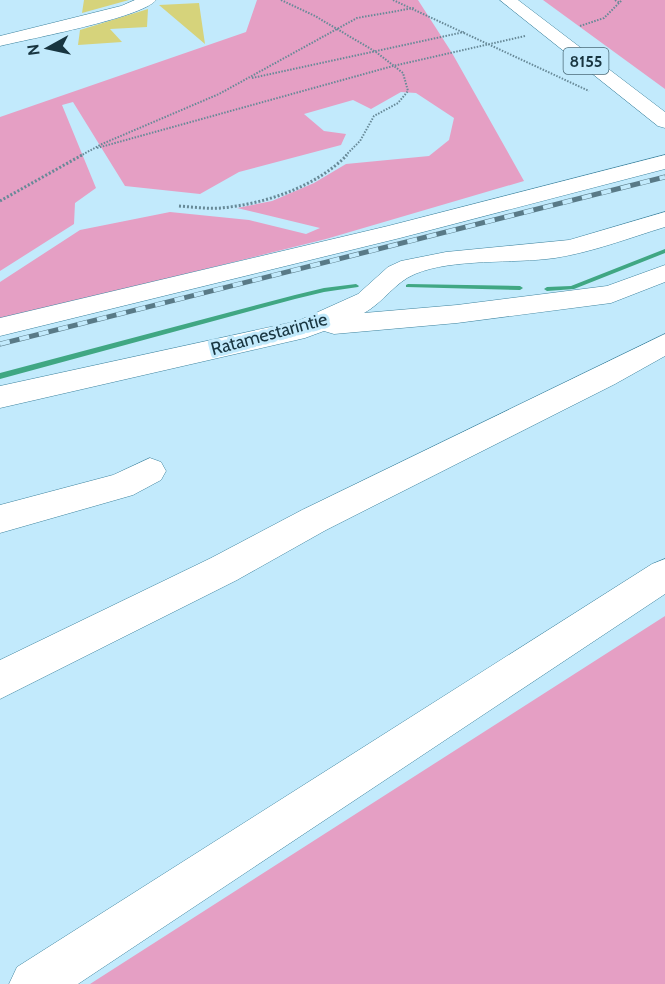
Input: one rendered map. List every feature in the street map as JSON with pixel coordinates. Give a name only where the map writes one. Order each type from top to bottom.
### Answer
[{"type":"main road","points":[[0,41],[127,10],[148,0]]},
{"type":"main road","name":"8155","points":[[508,0],[665,122]]},
{"type":"main road","name":"8155","points":[[530,0],[665,102]]},
{"type":"main road","points":[[0,327],[391,233],[665,162]]},
{"type":"main road","name":"Ratamestarintie","points":[[0,397],[305,328],[341,315],[370,298],[384,282],[406,268],[450,259],[554,250],[588,244],[665,219]]},
{"type":"main road","points":[[305,328],[480,311],[611,294],[665,273]]},
{"type":"main road","points":[[0,680],[224,568],[314,520],[605,377],[665,344]]},
{"type":"main road","points":[[0,519],[121,486],[150,471]]},
{"type":"main road","points":[[34,984],[665,575]]},
{"type":"path","points":[[179,206],[220,208],[267,199],[310,182],[339,163],[360,141],[374,116],[398,103],[408,91],[403,73],[373,51],[337,28],[281,0]]},
{"type":"path","points":[[393,0],[593,93]]},
{"type":"path","points":[[580,26],[596,23],[611,15],[621,1],[615,0]]},
{"type":"path","points":[[0,201],[91,150],[219,94],[357,18],[414,8]]},
{"type":"path","points":[[245,79],[464,32]]},
{"type":"path","points":[[91,150],[393,66],[534,34]]},
{"type":"shaded area","points":[[257,0],[418,0],[452,53],[524,181],[326,239],[0,320],[0,282],[80,230],[170,212],[249,220],[306,234],[320,228],[237,208],[272,201],[314,183],[346,164],[429,156],[449,140],[454,118],[416,93],[401,92],[371,109],[353,100],[304,114],[324,131],[346,134],[341,145],[239,172],[200,194],[125,186],[73,102],[62,105],[96,188],[75,203],[74,224],[0,271],[0,117],[246,32]]},
{"type":"shaded area","points":[[543,0],[665,0],[665,89]]},
{"type":"shaded area","points":[[665,616],[665,984],[90,984]]},
{"type":"building","points":[[84,0],[129,0],[82,13]]},
{"type":"building","points":[[199,3],[205,44],[159,5]]},
{"type":"building","points":[[148,9],[147,27],[110,29],[122,42],[78,45],[80,30]]},
{"type":"waterway","points":[[547,289],[572,288],[665,251]]},
{"type":"waterway","points":[[0,376],[295,297],[356,286]]},
{"type":"waterway","points":[[408,286],[520,288]]},
{"type":"railway","points":[[0,344],[665,177]]}]
